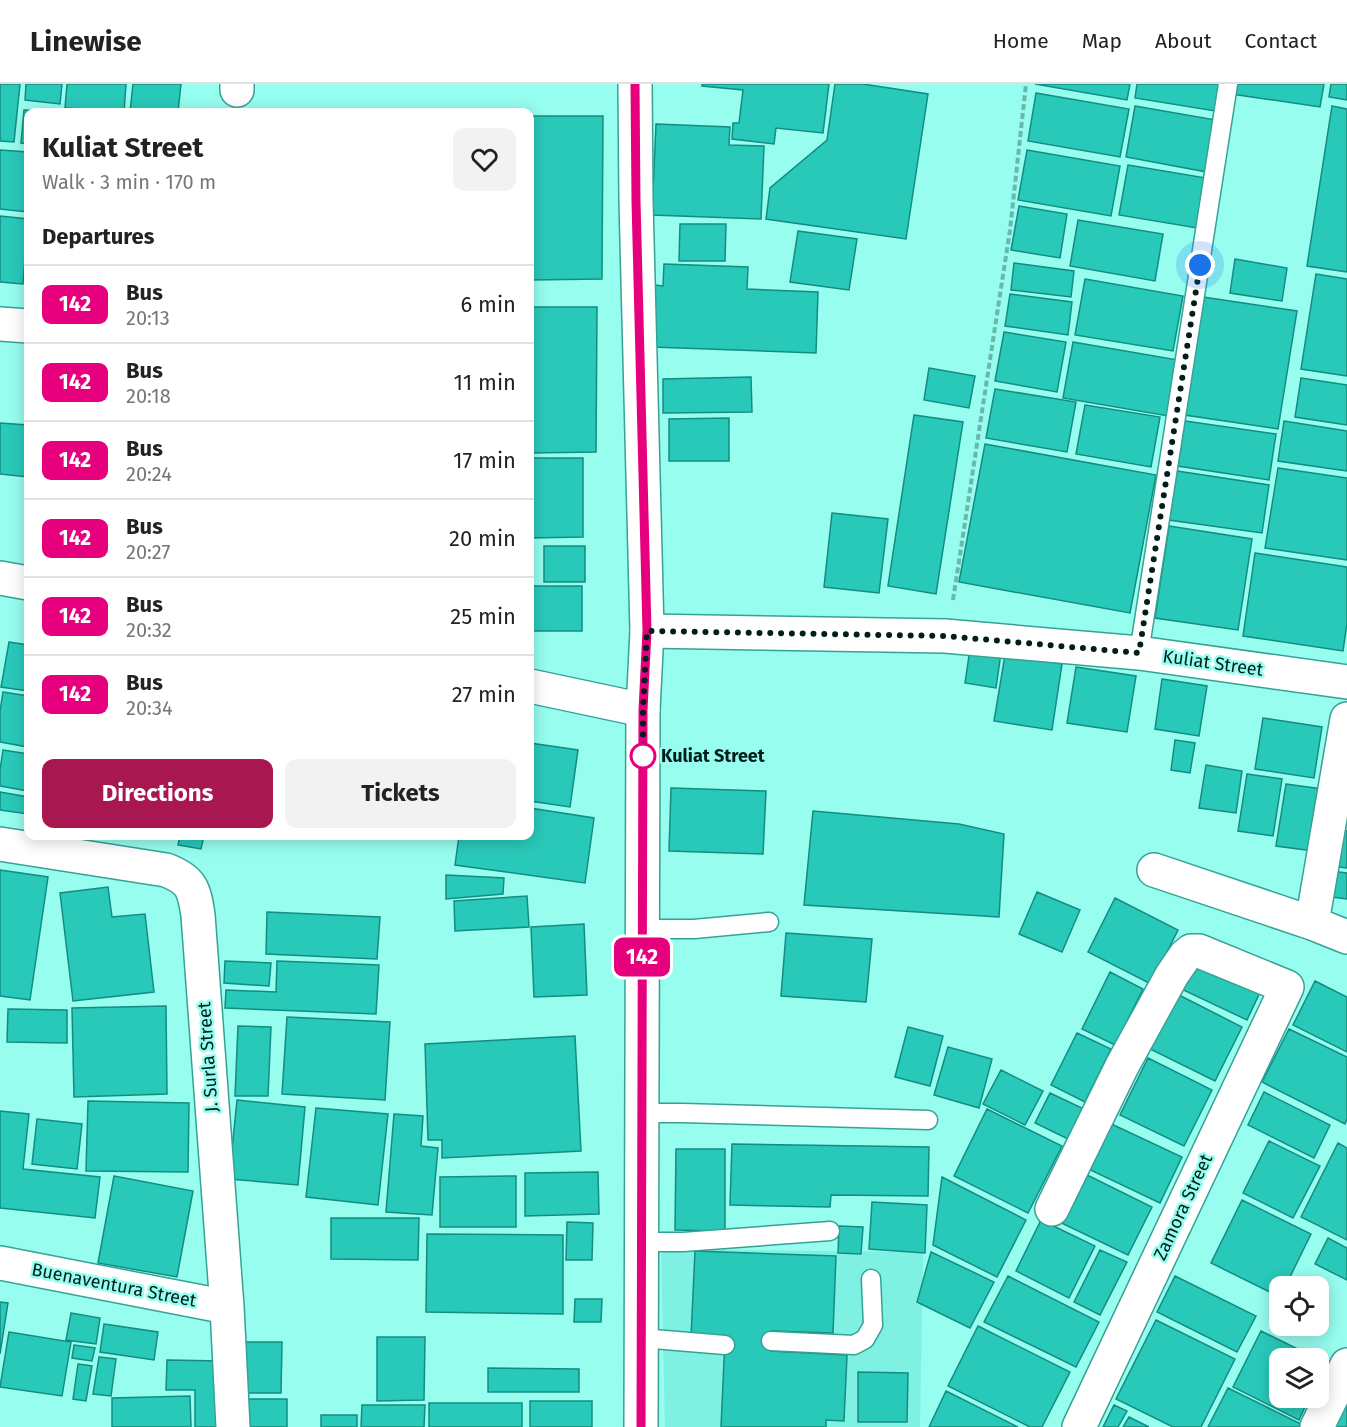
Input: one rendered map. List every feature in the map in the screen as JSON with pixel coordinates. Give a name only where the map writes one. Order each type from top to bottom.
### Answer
[{"type":"street","points":[[635,84],[647,631],[643,710],[641,1427]]},
{"type":"street","points":[[0,324],[24,326]]},
{"type":"street","points":[[0,578],[24,582]]},
{"type":"street","name":"Kuliat Street","points":[[647,631],[945,636],[1139,653],[1347,682]]},
{"type":"street","points":[[534,687],[643,710]]},
{"type":"street","points":[[1312,923],[1347,718]]},
{"type":"street","name":"J. Surla Street","points":[[0,844],[166,870],[180,875],[191,886],[198,915],[227,1307],[233,1427]]},
{"type":"street","points":[[1154,870],[1347,937]]},
{"type":"street","name":"Zamora Street","points":[[1052,1209],[1122,1066],[1172,975],[1185,956],[1191,951],[1199,951],[1287,987],[1079,1427]]},
{"type":"street","name":"Buenaventura Street","points":[[0,1263],[227,1307]]},
{"type":"street","points":[[1317,1427],[1347,1365]]},
{"type":"lane","points":[[1139,653],[1228,84]]},
{"type":"lane","points":[[642,929],[694,929],[769,922]]},
{"type":"lane","points":[[642,1113],[928,1120]]},
{"type":"lane","points":[[641,1242],[683,1242],[830,1231]]},
{"type":"lane","points":[[771,1341],[854,1346],[865,1339],[873,1325],[872,1279]]},
{"type":"lane","points":[[641,1338],[725,1345]]},
{"type":"path","points":[[945,636],[953,601],[1010,230],[1026,84]]},
{"type":"shaded area","points":[[661,1249],[923,1252],[920,1427],[665,1427]]},
{"type":"building","points":[[0,84],[20,84],[14,142],[0,141]]},
{"type":"building","points":[[26,84],[62,84],[60,104],[25,100]]},
{"type":"building","points":[[67,84],[126,84],[124,108],[65,108]]},
{"type":"building","points":[[133,84],[181,84],[178,108],[130,108]]},
{"type":"building","points":[[702,84],[829,84],[823,133],[776,128],[774,144],[732,139],[733,123],[739,123],[743,90],[702,86]]},
{"type":"building","points":[[835,84],[863,84],[928,94],[906,239],[766,219],[770,188],[827,140]]},
{"type":"building","points":[[1035,84],[1130,84],[1127,100]]},
{"type":"building","points":[[1137,84],[1220,84],[1215,111],[1135,98]]},
{"type":"building","points":[[1234,84],[1324,84],[1320,107],[1232,94]]},
{"type":"building","points":[[1331,84],[1347,84],[1347,100],[1329,97]]},
{"type":"building","points":[[1036,93],[1129,109],[1120,157],[1028,141]]},
{"type":"building","points":[[1135,106],[1216,120],[1207,172],[1126,157]]},
{"type":"building","points":[[1332,106],[1347,109],[1347,272],[1307,266]]},
{"type":"building","points":[[24,110],[24,143],[21,143]]},
{"type":"building","points":[[534,116],[603,116],[602,279],[534,280]]},
{"type":"building","points":[[656,124],[730,127],[729,145],[764,146],[761,219],[652,215]]},
{"type":"building","points":[[0,150],[24,152],[24,212],[0,209]]},
{"type":"building","points":[[1027,150],[1120,166],[1111,216],[1018,200]]},
{"type":"building","points":[[1128,165],[1206,178],[1197,228],[1119,215]]},
{"type":"building","points":[[1019,206],[1067,214],[1060,258],[1011,250]]},
{"type":"building","points":[[0,216],[24,219],[23,284],[0,282]]},
{"type":"building","points":[[1078,220],[1163,234],[1155,281],[1070,266]]},
{"type":"building","points":[[680,224],[726,224],[725,261],[679,261]]},
{"type":"building","points":[[798,231],[857,239],[849,290],[790,282]]},
{"type":"building","points":[[1235,259],[1287,268],[1282,301],[1230,293]]},
{"type":"building","points":[[1014,263],[1074,271],[1071,297],[1011,290]]},
{"type":"building","points":[[664,264],[748,267],[747,289],[818,292],[816,353],[652,347],[655,285],[663,286]]},
{"type":"building","points":[[1316,274],[1347,279],[1347,376],[1301,369]]},
{"type":"building","points":[[1085,279],[1183,296],[1173,351],[1075,335]]},
{"type":"building","points":[[1010,294],[1072,302],[1068,335],[1005,326]]},
{"type":"building","points":[[1203,297],[1297,311],[1278,429],[1185,415]]},
{"type":"building","points":[[534,307],[597,307],[596,452],[534,453]]},
{"type":"building","points":[[1004,332],[1066,342],[1057,392],[995,381]]},
{"type":"building","points":[[1073,342],[1178,360],[1168,416],[1063,398]]},
{"type":"building","points":[[929,368],[975,376],[969,408],[924,400]]},
{"type":"building","points":[[751,377],[752,412],[663,413],[663,379]]},
{"type":"building","points":[[1301,378],[1347,385],[1347,425],[1295,417]]},
{"type":"building","points":[[995,389],[1076,402],[1067,452],[986,438]]},
{"type":"building","points":[[1085,405],[1160,417],[1151,467],[1076,454]]},
{"type":"building","points":[[914,415],[963,422],[936,594],[888,586]]},
{"type":"building","points":[[729,418],[729,461],[669,461],[669,419]]},
{"type":"building","points":[[1185,421],[1276,434],[1269,480],[1178,466]]},
{"type":"building","points":[[1284,421],[1347,431],[1347,471],[1278,461]]},
{"type":"building","points":[[0,423],[24,425],[24,477],[0,474]]},
{"type":"building","points":[[985,444],[1156,475],[1130,613],[959,582]]},
{"type":"building","points":[[534,458],[583,458],[583,537],[534,538]]},
{"type":"building","points":[[1278,468],[1347,478],[1347,560],[1265,548]]},
{"type":"building","points":[[1177,471],[1269,485],[1262,533],[1169,520]]},
{"type":"building","points":[[832,513],[888,519],[879,593],[824,587]]},
{"type":"building","points":[[1169,526],[1252,539],[1238,630],[1155,618]]},
{"type":"building","points":[[544,546],[585,546],[585,582],[544,582]]},
{"type":"building","points":[[1255,553],[1347,567],[1347,623],[1343,651],[1243,636]]},
{"type":"building","points":[[534,586],[582,586],[582,631],[534,631]]},
{"type":"building","points":[[9,642],[24,644],[24,690],[1,687]]},
{"type":"building","points":[[970,649],[1001,653],[996,688],[965,683]]},
{"type":"building","points":[[1005,655],[1062,664],[1052,730],[994,721]]},
{"type":"building","points":[[1076,667],[1136,676],[1127,732],[1067,723]]},
{"type":"building","points":[[1162,679],[1207,686],[1199,736],[1155,729]]},
{"type":"building","points":[[3,692],[24,695],[24,746],[0,742],[0,711]]},
{"type":"building","points":[[1263,718],[1322,727],[1314,778],[1255,769]]},
{"type":"building","points":[[1175,740],[1195,743],[1190,773],[1171,770]]},
{"type":"building","points":[[534,744],[578,750],[570,807],[534,802]]},
{"type":"building","points":[[3,750],[24,753],[24,790],[0,786]]},
{"type":"building","points":[[1206,765],[1242,771],[1236,813],[1199,808]]},
{"type":"building","points":[[1247,774],[1282,779],[1273,836],[1238,831]]},
{"type":"building","points":[[1286,784],[1322,789],[1313,851],[1276,846]]},
{"type":"building","points":[[671,788],[766,791],[763,854],[669,851]]},
{"type":"building","points":[[0,792],[24,796],[24,813],[0,810]]},
{"type":"building","points":[[534,809],[594,818],[585,883],[455,865],[458,840],[534,840]]},
{"type":"building","points":[[813,811],[959,824],[1004,834],[999,917],[804,905]]},
{"type":"building","points":[[1330,828],[1347,831],[1347,868],[1325,865]]},
{"type":"building","points":[[179,840],[203,840],[201,849],[178,845]]},
{"type":"building","points":[[0,870],[48,877],[30,1000],[0,996]]},
{"type":"building","points":[[1322,870],[1347,873],[1347,899],[1318,895]]},
{"type":"building","points":[[446,875],[504,878],[503,894],[446,899]]},
{"type":"building","points":[[108,887],[112,917],[145,914],[154,992],[73,1001],[60,893]]},
{"type":"building","points":[[1037,892],[1080,910],[1062,952],[1019,934]]},
{"type":"building","points":[[527,896],[529,927],[455,931],[454,901]]},
{"type":"building","points":[[1115,898],[1178,930],[1151,984],[1088,952]]},
{"type":"building","points":[[267,912],[380,917],[377,959],[266,954]]},
{"type":"building","points":[[584,924],[587,995],[534,997],[531,927]]},
{"type":"building","points":[[786,933],[872,939],[866,1002],[781,996]]},
{"type":"building","points":[[1193,954],[1263,986],[1247,1020],[1177,987]]},
{"type":"building","points":[[225,961],[271,963],[269,986],[224,983]]},
{"type":"building","points":[[277,961],[379,965],[376,1014],[225,1008],[226,990],[276,992]]},
{"type":"building","points":[[1110,972],[1143,989],[1115,1045],[1082,1029]]},
{"type":"building","points":[[1315,981],[1347,997],[1347,1052],[1293,1025]]},
{"type":"building","points":[[1173,992],[1242,1027],[1215,1081],[1146,1047]]},
{"type":"building","points":[[166,1006],[167,1094],[74,1097],[72,1008]]},
{"type":"building","points":[[8,1009],[67,1010],[67,1043],[7,1042]]},
{"type":"building","points":[[287,1017],[390,1022],[385,1100],[282,1094]]},
{"type":"building","points":[[238,1026],[271,1027],[268,1096],[235,1096]]},
{"type":"building","points":[[908,1027],[943,1036],[930,1086],[895,1077]]},
{"type":"building","points":[[1289,1029],[1347,1057],[1347,1119],[1345,1124],[1262,1082]]},
{"type":"building","points":[[1077,1033],[1111,1049],[1085,1102],[1051,1085]]},
{"type":"building","points":[[575,1036],[581,1151],[442,1158],[442,1140],[428,1140],[425,1044]]},
{"type":"building","points":[[948,1047],[992,1059],[979,1108],[934,1095]]},
{"type":"building","points":[[1148,1058],[1212,1090],[1184,1146],[1120,1115]]},
{"type":"building","points":[[1001,1070],[1043,1091],[1025,1125],[983,1104]]},
{"type":"building","points":[[1264,1092],[1330,1125],[1314,1158],[1248,1125]]},
{"type":"building","points":[[1050,1093],[1084,1109],[1068,1139],[1035,1123]]},
{"type":"building","points":[[237,1100],[305,1107],[298,1185],[229,1179]]},
{"type":"building","points":[[88,1101],[189,1103],[188,1172],[86,1171]]},
{"type":"building","points":[[316,1108],[388,1114],[378,1205],[306,1197]]},
{"type":"building","points":[[987,1109],[1062,1146],[1028,1213],[954,1176]]},
{"type":"building","points":[[0,1111],[29,1114],[23,1169],[100,1177],[95,1218],[0,1208]]},
{"type":"building","points":[[394,1114],[423,1116],[421,1146],[438,1148],[432,1215],[386,1212]]},
{"type":"building","points":[[37,1119],[82,1124],[77,1169],[32,1164]]},
{"type":"building","points":[[1105,1121],[1182,1157],[1160,1203],[1084,1167]]},
{"type":"building","points":[[1269,1141],[1320,1166],[1293,1218],[1243,1193]]},
{"type":"building","points":[[1338,1143],[1347,1148],[1347,1240],[1301,1217]]},
{"type":"building","points":[[732,1144],[929,1147],[928,1196],[831,1195],[830,1207],[730,1205]]},
{"type":"building","points":[[676,1149],[725,1149],[725,1231],[675,1230]]},
{"type":"building","points":[[1079,1171],[1152,1207],[1128,1255],[1055,1220]]},
{"type":"building","points":[[598,1172],[599,1214],[525,1216],[525,1173]]},
{"type":"building","points":[[114,1176],[193,1191],[177,1277],[98,1263]]},
{"type":"building","points":[[516,1176],[516,1227],[440,1227],[440,1177]]},
{"type":"building","points":[[942,1177],[1026,1220],[997,1277],[933,1245]]},
{"type":"building","points":[[1242,1200],[1311,1234],[1290,1276],[1269,1276],[1269,1292],[1211,1263]]},
{"type":"building","points":[[872,1202],[927,1205],[925,1253],[869,1249]]},
{"type":"building","points":[[331,1218],[419,1218],[418,1260],[331,1259]]},
{"type":"building","points":[[1041,1220],[1095,1246],[1069,1298],[1016,1271]]},
{"type":"building","points":[[567,1222],[593,1223],[592,1260],[566,1260]]},
{"type":"building","points":[[839,1226],[863,1227],[861,1254],[838,1253]]},
{"type":"building","points":[[427,1234],[563,1235],[563,1314],[426,1312]]},
{"type":"building","points":[[1328,1238],[1347,1248],[1347,1280],[1315,1264]]},
{"type":"building","points":[[1100,1250],[1127,1262],[1100,1315],[1074,1302]]},
{"type":"building","points":[[695,1251],[836,1256],[833,1333],[772,1331],[771,1351],[847,1355],[844,1421],[826,1420],[826,1427],[721,1427],[725,1339],[691,1337]]},
{"type":"building","points":[[931,1252],[994,1282],[970,1328],[917,1302]]},
{"type":"building","points":[[1008,1276],[1099,1322],[1076,1367],[984,1322]]},
{"type":"building","points":[[1175,1276],[1256,1316],[1237,1352],[1157,1312]]},
{"type":"building","points":[[575,1299],[602,1299],[601,1322],[574,1322]]},
{"type":"building","points":[[0,1302],[8,1303],[0,1354]]},
{"type":"building","points":[[71,1313],[100,1318],[96,1344],[66,1340]]},
{"type":"building","points":[[1156,1320],[1235,1359],[1201,1427],[1173,1427],[1116,1399]]},
{"type":"building","points":[[104,1324],[158,1332],[154,1360],[100,1352]]},
{"type":"building","points":[[978,1326],[1070,1372],[1042,1427],[1030,1427],[948,1386]]},
{"type":"building","points":[[1261,1331],[1296,1348],[1269,1348],[1269,1405],[1233,1387]]},
{"type":"building","points":[[9,1332],[71,1342],[62,1396],[0,1387]]},
{"type":"building","points":[[377,1337],[425,1337],[424,1400],[377,1401]]},
{"type":"building","points":[[241,1342],[282,1342],[281,1393],[240,1393]]},
{"type":"building","points":[[74,1345],[95,1348],[92,1361],[72,1358]]},
{"type":"building","points":[[99,1357],[116,1359],[111,1396],[93,1394]]},
{"type":"building","points":[[167,1360],[221,1361],[220,1427],[195,1427],[195,1390],[166,1390]]},
{"type":"building","points":[[78,1364],[92,1366],[86,1401],[73,1399]]},
{"type":"building","points":[[488,1368],[579,1369],[579,1392],[488,1392]]},
{"type":"building","points":[[858,1372],[908,1373],[907,1422],[858,1422]]},
{"type":"building","points":[[1228,1388],[1301,1424],[1299,1427],[1208,1427]]},
{"type":"building","points":[[946,1391],[1018,1427],[929,1427]]},
{"type":"building","points":[[190,1396],[191,1427],[112,1427],[112,1398]]},
{"type":"building","points":[[241,1399],[287,1399],[287,1427],[241,1427]]},
{"type":"building","points":[[530,1401],[592,1401],[592,1427],[530,1427]]},
{"type":"building","points":[[1347,1402],[1347,1427],[1332,1427]]},
{"type":"building","points":[[429,1403],[522,1403],[522,1427],[429,1427]]},
{"type":"building","points":[[362,1405],[425,1405],[424,1427],[361,1427]]},
{"type":"building","points":[[1114,1405],[1127,1411],[1118,1427],[1103,1427]]},
{"type":"building","points":[[1275,1408],[1304,1408],[1299,1420]]},
{"type":"building","points":[[321,1415],[357,1415],[357,1427],[321,1427]]},
{"type":"building","points":[[1129,1417],[1149,1427],[1123,1427]]},
{"type":"bus line","name":"142","points":[[635,84],[647,631],[643,710],[641,1427]]},
{"type":"place","name":"Kuliat Street","points":[[643,756]]},
{"type":"route","points":[[643,756],[647,631],[945,636],[1139,653],[1200,265]]}]
